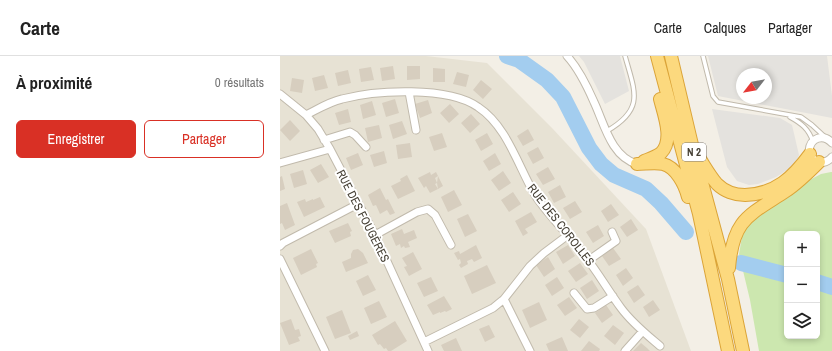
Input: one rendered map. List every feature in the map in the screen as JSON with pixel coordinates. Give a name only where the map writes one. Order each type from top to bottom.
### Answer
[{"type":"highway","points":[[637,164],[657,156],[661,153],[666,143],[667,132],[651,56]]},
{"type":"highway","name":"N 2","points":[[657,56],[699,214],[728,351]]},
{"type":"highway","name":"N 2","points":[[671,56],[693,149],[728,279],[743,351]]},
{"type":"highway","points":[[693,149],[718,184],[726,190],[739,195],[758,194],[770,190],[798,170],[824,160]]},
{"type":"highway","points":[[728,279],[730,253],[734,236],[741,223],[762,206],[788,190],[824,160]]},
{"type":"highway","points":[[637,164],[661,164],[671,169],[676,174],[686,190],[697,230],[711,266]]},
{"type":"highway","points":[[719,306],[724,351]]},
{"type":"street","points":[[571,57],[591,95],[612,142],[627,160],[637,164]]},
{"type":"street","points":[[409,92],[416,130]]},
{"type":"street","name":"RUE DES COROLLES","points":[[306,116],[325,105],[341,99],[368,94],[409,92],[444,94],[466,99],[483,111],[508,142],[536,197],[589,260],[621,308],[642,332],[660,346]]},
{"type":"street","name":"RUE DES FOUGÈRES","points":[[280,94],[306,116],[318,129],[330,149],[375,235],[428,351]]},
{"type":"street","points":[[324,140],[350,132],[356,135],[366,147]]},
{"type":"street","points":[[824,160],[810,148],[813,142],[819,138],[830,140]]},
{"type":"street","points":[[280,163],[330,149]]},
{"type":"street","points":[[280,246],[283,243],[358,204]]},
{"type":"street","points":[[375,235],[417,212],[428,209],[435,215],[451,245]]},
{"type":"street","points":[[589,260],[616,241],[612,232]]},
{"type":"street","points":[[424,342],[493,308],[504,299],[530,266],[544,253],[568,236]]},
{"type":"street","points":[[280,260],[325,351]]},
{"type":"street","points":[[574,293],[587,309],[594,308],[613,296]]},
{"type":"street","points":[[504,299],[530,351]]},
{"type":"street","points":[[625,351],[642,332]]},
{"type":"lane","points":[[607,131],[627,117],[634,104],[633,89],[625,56]]},
{"type":"lane","points":[[703,56],[713,96],[718,102],[801,118],[830,140]]},
{"type":"lane","points":[[788,115],[801,123],[809,132],[813,142]]},
{"type":"shaded area","points":[[280,56],[426,56],[487,63],[552,128],[646,229],[691,351],[280,351]]},
{"type":"shaded area","points":[[579,56],[620,56],[629,91],[605,104],[584,62]]},
{"type":"shaded area","points":[[708,56],[827,56],[832,96],[832,118],[759,104],[772,104],[772,68],[736,68],[736,99],[718,96]]},
{"type":"shaded area","points":[[712,109],[780,118],[792,125],[799,155],[797,160],[789,169],[776,177],[758,184],[749,185],[737,181],[727,167]]},
{"type":"green space","points":[[832,172],[832,351],[759,351],[750,300],[739,254],[743,231],[752,220],[804,183],[821,174]]},
{"type":"building","points":[[393,66],[395,79],[382,81],[380,68]]},
{"type":"building","points":[[407,66],[420,66],[420,79],[407,80]]},
{"type":"building","points":[[371,67],[374,80],[361,82],[359,69]]},
{"type":"building","points":[[433,68],[445,69],[445,82],[433,82]]},
{"type":"building","points":[[348,70],[351,83],[338,86],[335,73]]},
{"type":"building","points":[[457,72],[469,75],[466,87],[453,84]]},
{"type":"building","points":[[324,75],[328,88],[315,91],[312,78]]},
{"type":"building","points":[[292,78],[304,80],[302,93],[290,91]]},
{"type":"building","points":[[481,80],[492,89],[483,99],[473,90]]},
{"type":"building","points":[[395,99],[399,113],[386,117],[382,103]]},
{"type":"building","points":[[428,100],[432,113],[420,118],[415,104]]},
{"type":"building","points":[[372,101],[376,115],[363,119],[360,105]]},
{"type":"building","points":[[450,104],[459,114],[449,123],[440,113]]},
{"type":"building","points":[[348,109],[351,122],[339,125],[335,113]]},
{"type":"building","points":[[471,114],[480,124],[470,133],[461,123]]},
{"type":"building","points":[[290,120],[300,131],[290,141],[280,130]]},
{"type":"building","points":[[402,121],[407,134],[393,139],[389,125]]},
{"type":"building","points":[[379,125],[382,138],[368,142],[365,128]]},
{"type":"building","points":[[528,129],[534,140],[523,146],[517,136]]},
{"type":"building","points":[[442,133],[447,147],[434,151],[429,137]]},
{"type":"building","points":[[487,133],[493,144],[481,151],[475,140]]},
{"type":"building","points":[[410,143],[412,157],[398,159],[396,145]]},
{"type":"building","points":[[538,147],[544,158],[533,164],[527,153]]},
{"type":"building","points":[[384,151],[387,163],[374,167],[370,155]]},
{"type":"building","points":[[358,153],[363,165],[351,170],[346,158]]},
{"type":"building","points":[[495,153],[501,164],[489,171],[483,161]]},
{"type":"building","points":[[321,164],[329,177],[318,183],[310,170]]},
{"type":"building","points":[[548,167],[555,179],[543,185],[536,174]]},
{"type":"building","points":[[303,170],[307,184],[294,188],[290,174]]},
{"type":"building","points":[[503,171],[511,183],[499,191],[491,180]]},
{"type":"building","points":[[430,172],[431,175],[436,172],[438,176],[435,178],[437,183],[435,184],[438,189],[430,193],[426,186],[424,188],[418,178]]},
{"type":"building","points":[[407,175],[415,191],[398,199],[391,186],[401,181],[400,179]]},
{"type":"building","points":[[282,176],[285,189],[280,191],[280,177]]},
{"type":"building","points":[[438,176],[443,186],[438,189],[437,183]]},
{"type":"building","points":[[560,185],[566,197],[554,203],[548,192]]},
{"type":"building","points":[[380,188],[386,200],[388,199],[395,213],[390,215],[387,210],[380,214],[376,205],[373,206],[368,195]]},
{"type":"building","points":[[454,190],[462,205],[448,212],[441,197]]},
{"type":"building","points":[[513,192],[521,204],[509,212],[501,200]]},
{"type":"building","points":[[320,197],[325,207],[304,217],[297,202],[305,199],[306,202]]},
{"type":"building","points":[[575,201],[582,212],[570,219],[563,208]]},
{"type":"building","points":[[287,203],[295,225],[285,230],[282,223],[280,224],[280,206]]},
{"type":"building","points":[[611,204],[619,215],[608,222],[601,211]]},
{"type":"building","points":[[531,212],[537,222],[525,229],[528,233],[523,236],[515,221]]},
{"type":"building","points":[[468,214],[477,231],[465,237],[457,219]]},
{"type":"building","points":[[631,219],[638,230],[627,237],[620,227]]},
{"type":"building","points":[[348,223],[352,231],[350,232],[351,236],[335,243],[329,231]]},
{"type":"building","points":[[598,225],[604,236],[593,243],[586,232]]},
{"type":"building","points":[[402,229],[404,234],[414,230],[417,238],[408,242],[410,247],[405,248],[404,246],[401,248],[400,244],[396,246],[391,234]]},
{"type":"building","points":[[476,245],[482,258],[474,262],[472,259],[467,261],[468,264],[461,268],[459,265],[461,263],[460,259],[458,260],[454,253],[459,251],[460,254]]},
{"type":"building","points":[[568,245],[575,256],[563,264],[556,252]]},
{"type":"building","points":[[613,248],[621,259],[609,266],[602,256]]},
{"type":"building","points":[[311,249],[318,263],[316,264],[317,267],[301,275],[293,258]]},
{"type":"building","points":[[358,249],[363,253],[368,263],[346,272],[342,262],[351,258],[353,250]]},
{"type":"building","points":[[413,252],[422,269],[409,276],[404,267],[407,266],[402,258]]},
{"type":"building","points":[[548,257],[555,269],[544,277],[536,265]]},
{"type":"building","points":[[580,263],[588,274],[576,282],[568,271]]},
{"type":"building","points":[[487,265],[496,283],[472,294],[464,276]]},
{"type":"building","points":[[626,268],[633,278],[623,286],[616,275]]},
{"type":"building","points":[[368,275],[376,290],[363,296],[356,281]]},
{"type":"building","points":[[431,277],[438,291],[424,297],[417,283]]},
{"type":"building","points":[[557,277],[564,288],[552,296],[545,285]]},
{"type":"building","points":[[592,280],[599,291],[587,299],[580,288]]},
{"type":"building","points":[[638,285],[645,295],[634,303],[627,292]]},
{"type":"building","points":[[444,296],[452,309],[433,315],[427,305]]},
{"type":"building","points":[[569,297],[577,308],[565,316],[557,305]]},
{"type":"building","points":[[653,300],[660,310],[649,317],[643,307]]},
{"type":"building","points":[[379,301],[387,317],[371,324],[364,308]]},
{"type":"building","points":[[539,302],[547,320],[530,328],[522,310]]},
{"type":"building","points":[[606,305],[613,315],[602,323],[595,313]]},
{"type":"building","points":[[342,310],[351,333],[335,339],[326,317]]},
{"type":"building","points":[[291,319],[295,330],[299,329],[301,336],[298,337],[300,341],[289,345],[280,323]]},
{"type":"building","points":[[579,319],[589,327],[580,338],[570,330]]},
{"type":"building","points":[[395,321],[407,341],[391,351],[388,351],[380,344],[378,345],[372,335]]},
{"type":"building","points":[[489,325],[495,337],[485,342],[479,329]]},
{"type":"building","points":[[613,325],[624,333],[615,345],[604,336]]},
{"type":"building","points":[[357,331],[359,336],[350,340],[348,336]]},
{"type":"building","points":[[562,337],[568,351],[549,351],[546,344]]},
{"type":"building","points":[[456,338],[462,351],[444,351],[441,345]]},
{"type":"building","points":[[589,341],[600,349],[599,351],[581,351]]},
{"type":"building","points":[[641,343],[647,348],[650,351],[633,351]]},
{"type":"waterway","points":[[507,56],[519,60],[547,80],[563,97],[589,148],[601,164],[614,175],[646,189],[661,203],[686,232]]},
{"type":"waterway","points":[[741,263],[784,274]]},
{"type":"waterway","points":[[820,283],[832,287]]}]
